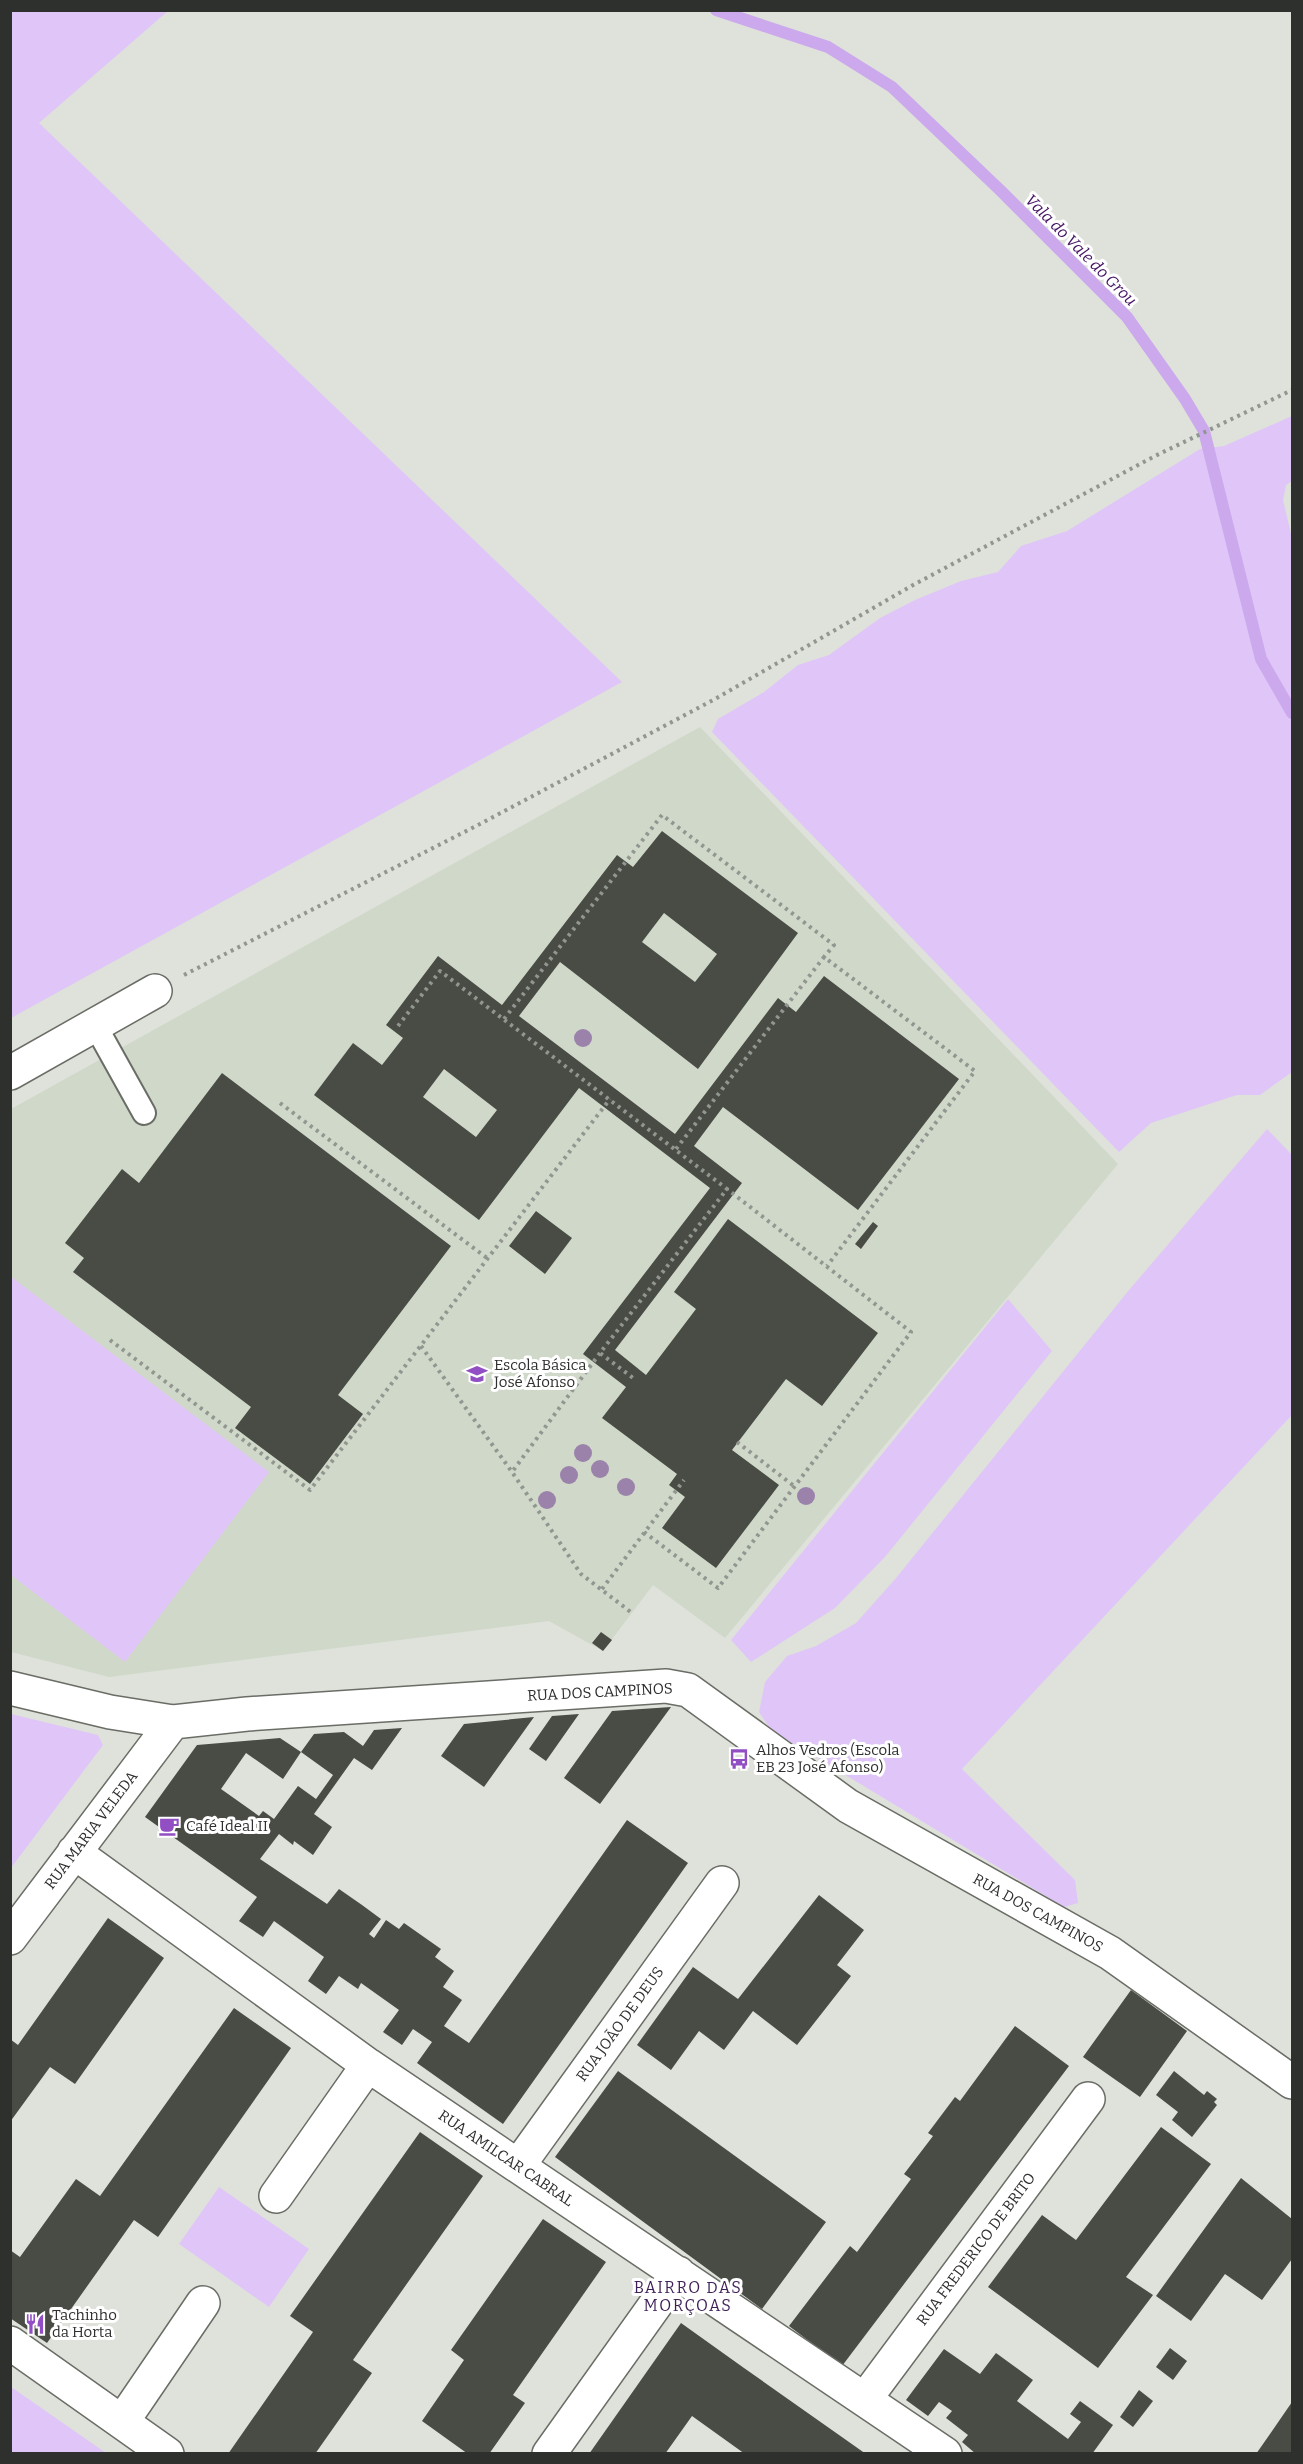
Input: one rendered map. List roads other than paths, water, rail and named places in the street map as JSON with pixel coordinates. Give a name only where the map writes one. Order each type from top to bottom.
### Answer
[{"type":"street","points":[[10,1073],[155,991]]},
{"type":"street","name":"RUA DOS CAMPINOS","points":[[10,1688],[111,1712],[172,1722],[246,1714],[666,1686],[688,1690],[848,1806],[1110,1953],[1293,2082]]},
{"type":"street","name":"RUA MARIA VELEDA","points":[[10,1938],[172,1722]]},
{"type":"street","name":"RUA AMILCAR CABRAL","points":[[74,1852],[369,2065],[945,2454]]},
{"type":"street","name":"RUA JOÃO DE DEUS","points":[[518,2166],[722,1883]]},
{"type":"street","points":[[276,2196],[369,2065]]},
{"type":"street","name":"RUA FREDERICO DE BRITO","points":[[865,2399],[1088,2099]]},
{"type":"street","points":[[549,2454],[678,2273]]},
{"type":"street","points":[[122,2422],[203,2303]]},
{"type":"street","points":[[10,2343],[167,2454]]},
{"type":"lane","points":[[94,1025],[144,1113]]},
{"type":"waterway","name":"Vala do Vale do Grou","points":[[716,10],[828,47],[892,87],[1001,191],[1127,317],[1185,399],[1204,431],[1261,659],[1292,713]]},
{"type":"place","name":"Escola Básica José Afonso","points":[[477,1374]]},
{"type":"place","name":"Alhos Vedros (Escola EB 23 José Afonso)","points":[[739,1759]]},
{"type":"place","name":"Café Ideal II","points":[[169,1826]]},
{"type":"place","name":"Tachinho da Horta","points":[[35,2324]]},
{"type":"district","name":"BAIRRO DAS MORÇOAS","points":[[688,2296]]}]
